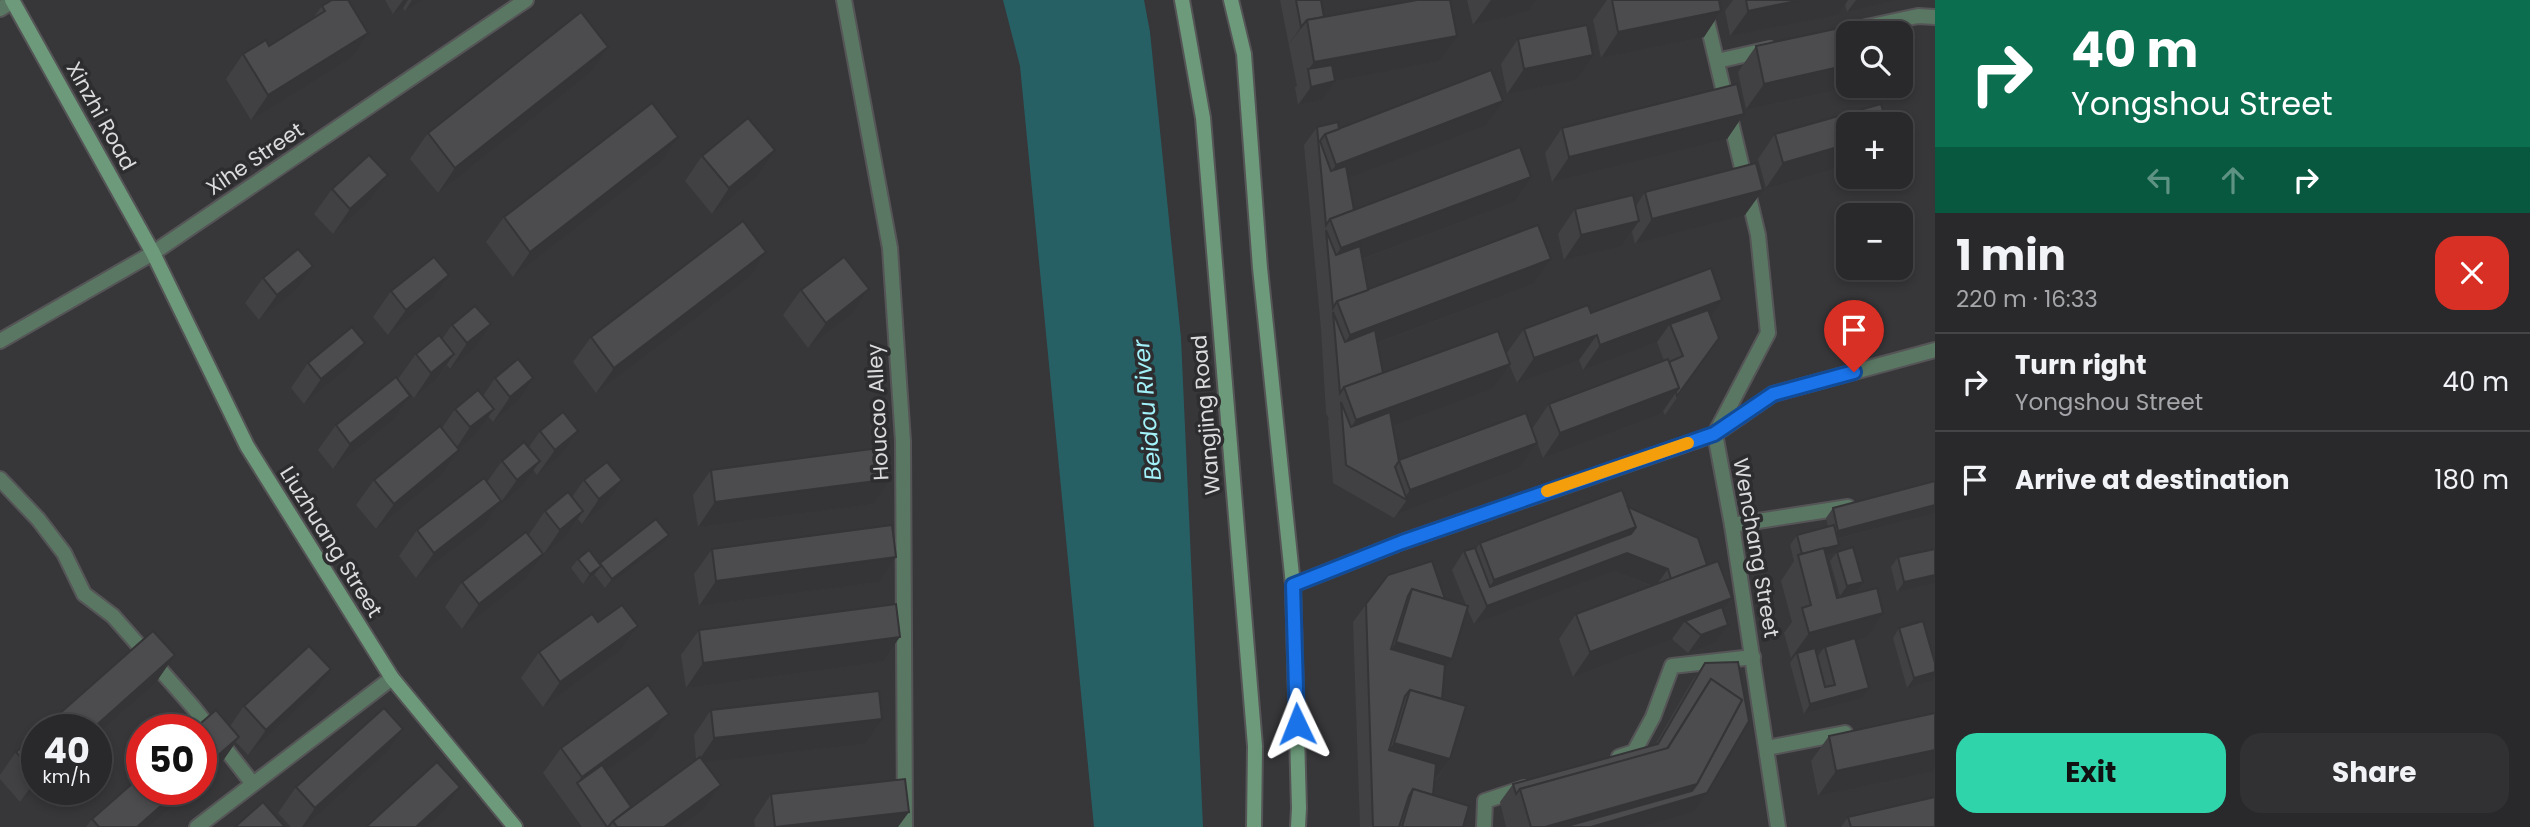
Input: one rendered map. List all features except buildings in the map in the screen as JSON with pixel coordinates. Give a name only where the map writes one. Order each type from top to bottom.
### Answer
[{"type":"main road","name":"Xinzhi Road","points":[[12,0],[153,253]]},
{"type":"main road","name":"Wangjing Road","points":[[1182,0],[1203,118],[1255,746],[1254,827]]},
{"type":"main road","points":[[1231,0],[1244,54],[1260,268],[1293,585],[1298,827]]},
{"type":"main road","name":"Liuzhuang Street","points":[[153,253],[247,446],[392,678],[515,827]]},
{"type":"street","points":[[0,9],[12,0]]},
{"type":"street","name":"Xihe Street","points":[[0,341],[153,253],[526,0]]},
{"type":"street","name":"Houcao Alley","points":[[844,0],[890,248],[902,441],[905,827]]},
{"type":"street","name":"Wenchang Street","points":[[1702,0],[1758,235],[1768,333],[1714,434],[1732,525],[1767,748],[1774,826]]},
{"type":"street","points":[[1896,21],[1918,16],[1935,17]]},
{"type":"street","points":[[1717,61],[1784,46]]},
{"type":"street","points":[[1293,585],[1402,542],[1714,434],[1773,394],[1935,350]]},
{"type":"street","points":[[0,479],[38,519],[64,553],[84,594],[122,626],[193,707],[253,784]]},
{"type":"street","points":[[1732,525],[1863,503]]},
{"type":"street","points":[[1600,764],[1634,752],[1653,717],[1672,666],[1753,657]]},
{"type":"street","points":[[197,827],[392,678]]},
{"type":"street","points":[[1767,748],[1863,730]]},
{"type":"street","points":[[1484,827],[1485,801],[1537,784]]},
{"type":"water","name":"Beidou River","points":[[1003,0],[1144,0],[1150,32],[1181,338],[1203,827],[1094,827],[1020,66]]},
{"type":"slow traffic","points":[[1547,491],[1688,443]]},
{"type":"route","points":[[1297,724],[1293,585],[1402,542],[1714,434],[1773,394],[1854,372]]}]
